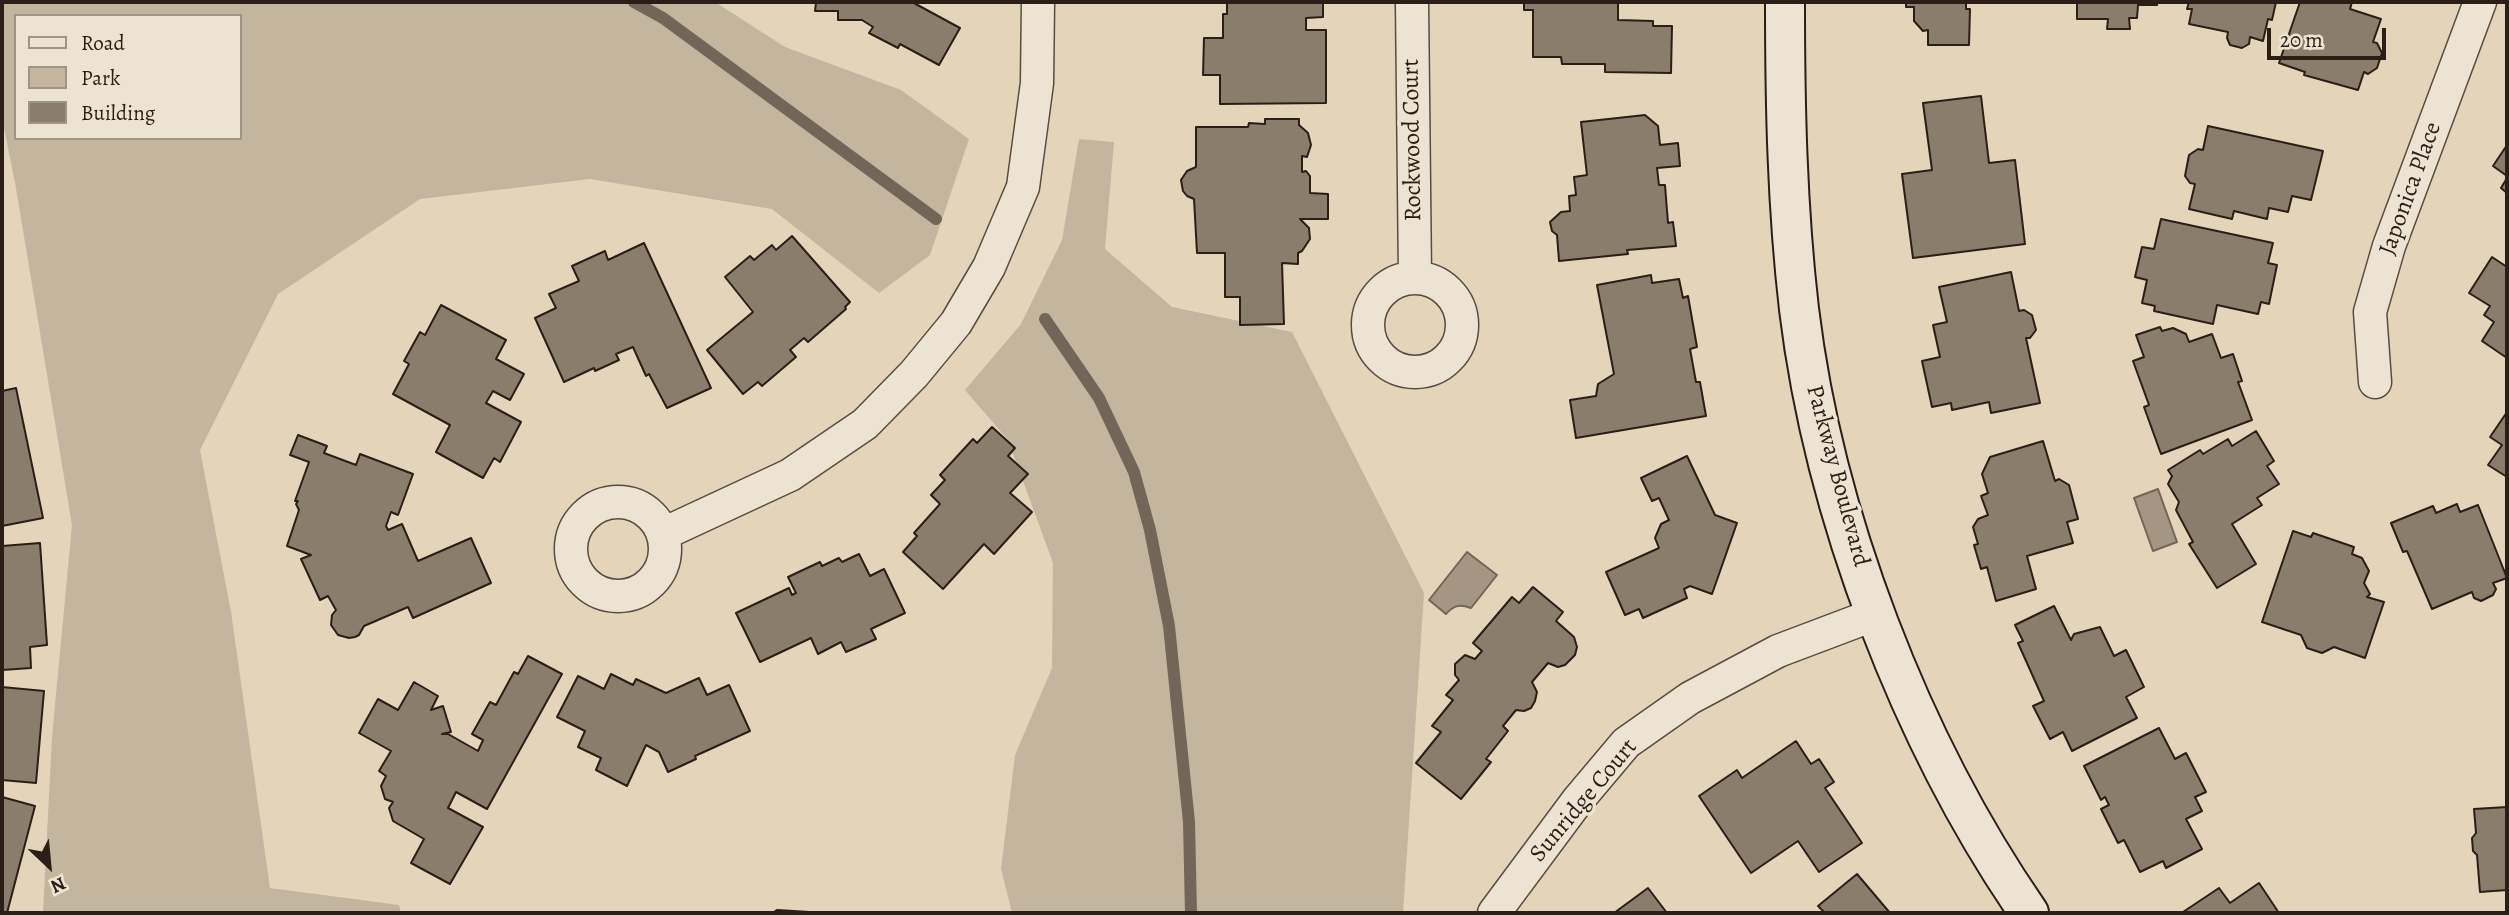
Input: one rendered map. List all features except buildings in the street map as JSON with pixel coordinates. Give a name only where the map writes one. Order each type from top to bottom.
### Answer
[{"type":"street","points":[[663,534],[790,475],[865,424],[914,374],[956,323],[989,267],[1023,187],[1037,83],[1038,2]]},
{"type":"street","name":"Rockwood Court","points":[[1412,2],[1415,278]]},
{"type":"street","name":"Parkway Boulevard","points":[[1785,2],[1787,161],[1800,311],[1827,453],[1876,614],[1940,761],[1978,831],[2029,913]]},
{"type":"street","name":"Japonica Place","points":[[2375,382],[2370,312],[2389,246],[2480,2]]},
{"type":"street","name":"Sunridge Court","points":[[1494,913],[1578,800],[1626,743],[1690,698],[1778,651],[1876,614]]},
{"type":"green space","points":[[2,2],[715,2],[785,47],[901,90],[969,139],[930,255],[879,293],[772,209],[590,179],[420,199],[278,294],[200,450],[231,612],[270,888],[399,905],[401,913],[43,913],[52,737],[72,525],[2,118]]},
{"type":"green space","points":[[1079,139],[1114,142],[1105,249],[1172,307],[1292,332],[1424,593],[1403,913],[1012,913],[1001,869],[1015,755],[1052,668],[1053,563],[1008,440],[965,390],[1021,324],[1062,240]]},
{"type":"shaded area","points":[[2158,489],[2177,542],[2153,551],[2134,498]]},
{"type":"shaded area","points":[[1467,552],[1497,575],[1471,608],[1457,606],[1446,614],[1429,600]]},
{"type":"waterway","points":[[634,2],[663,18],[936,219]]},
{"type":"waterway","points":[[1045,319],[1099,398],[1134,472],[1150,530],[1169,626],[1189,822],[1191,913]]}]
